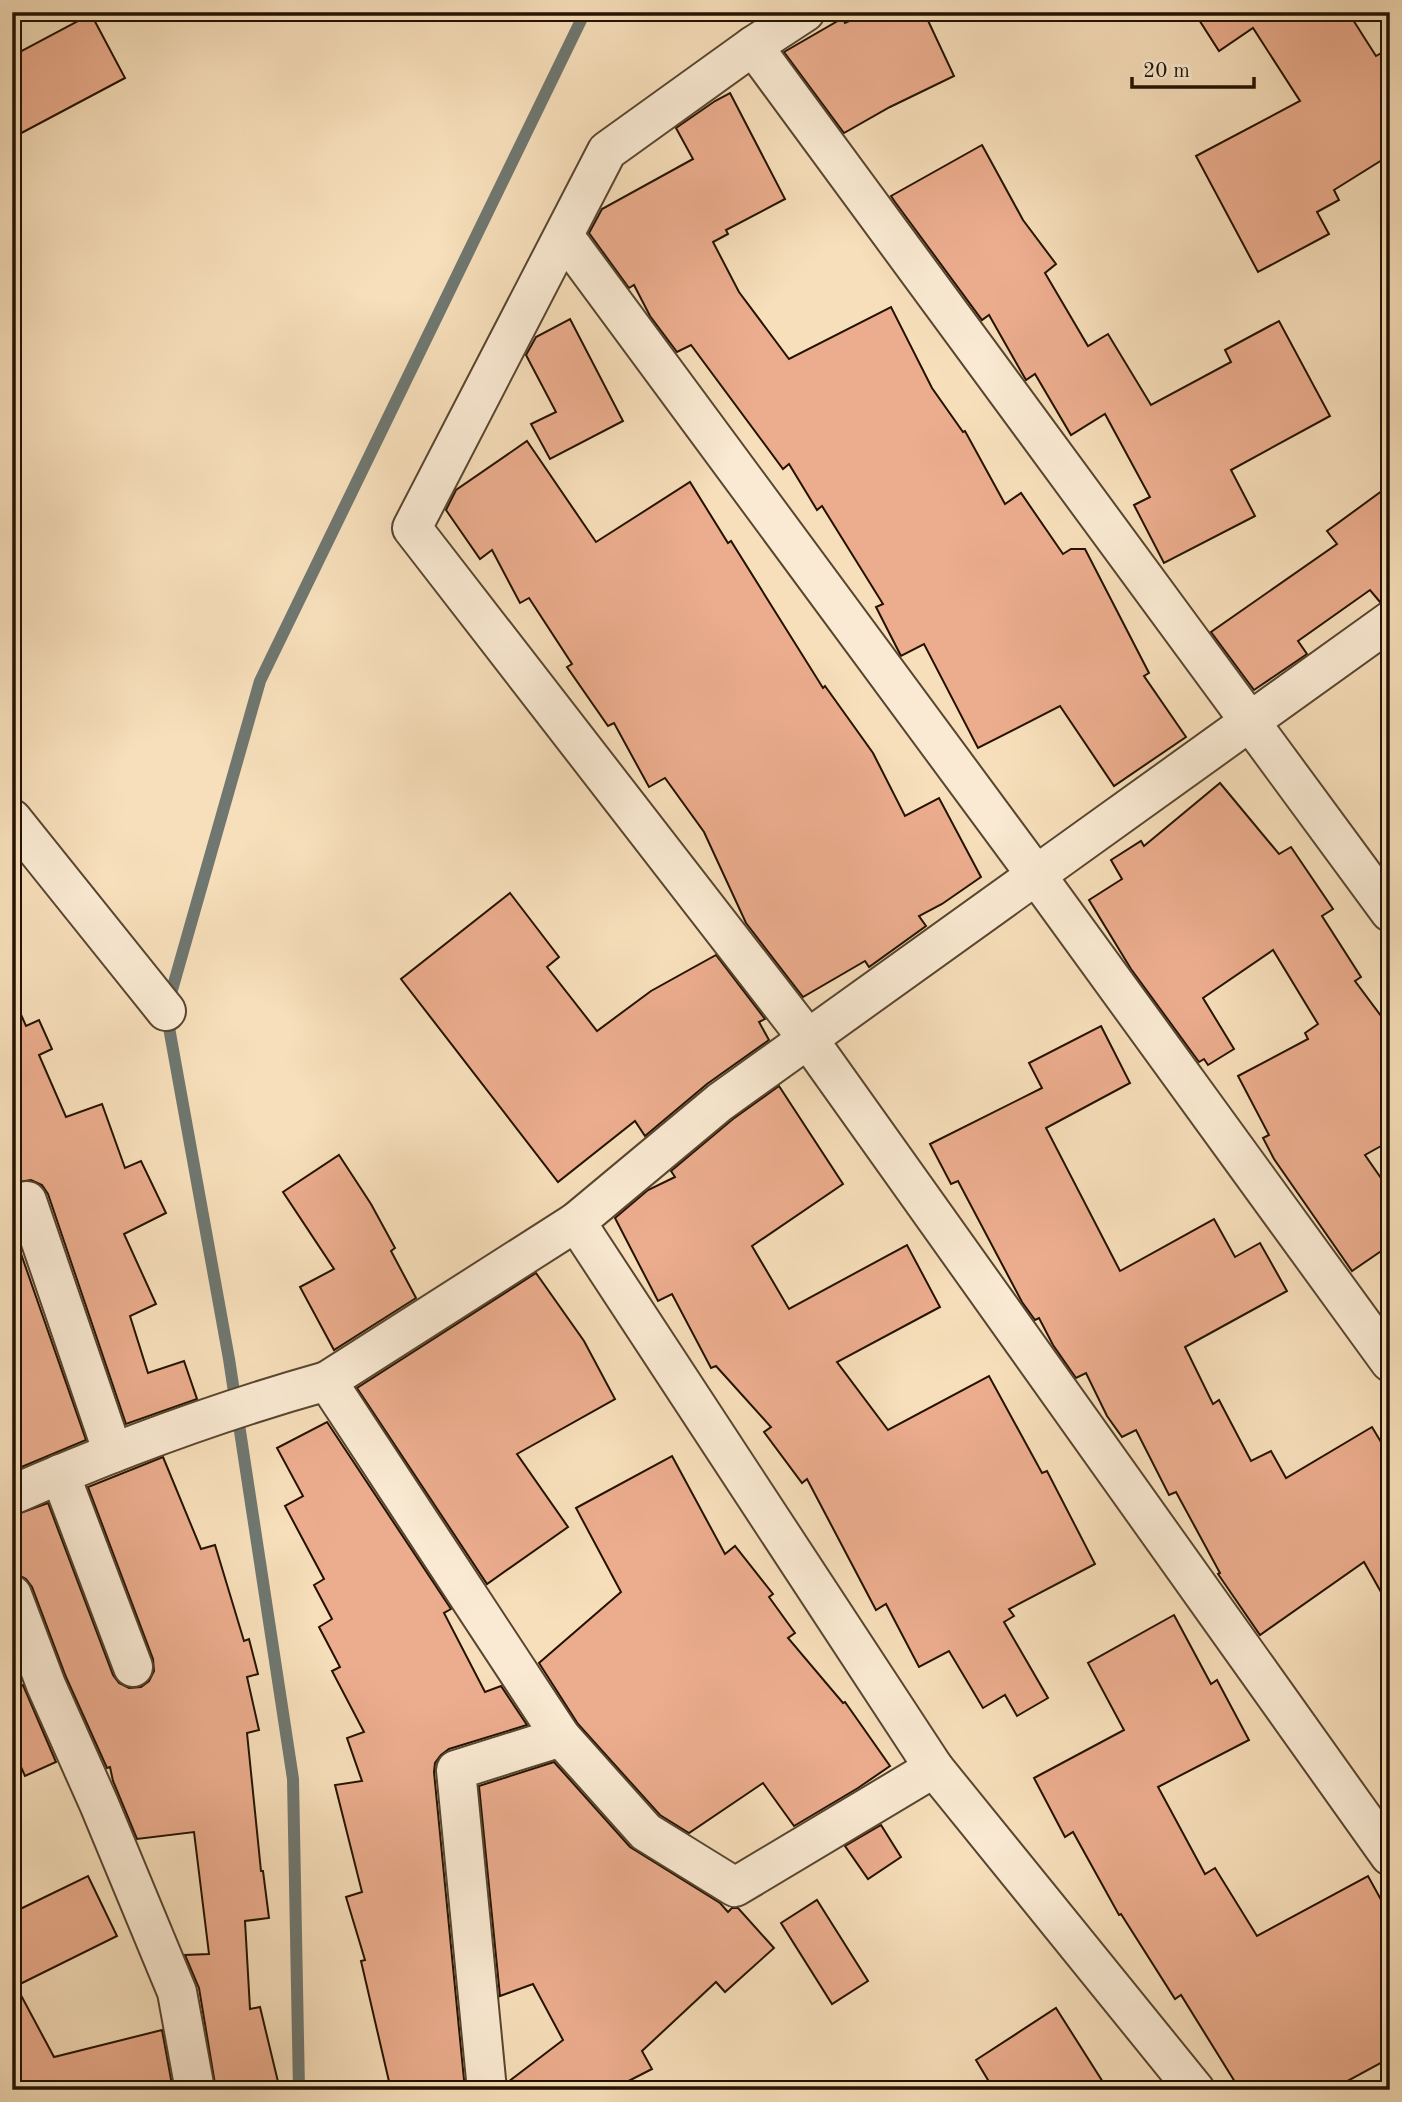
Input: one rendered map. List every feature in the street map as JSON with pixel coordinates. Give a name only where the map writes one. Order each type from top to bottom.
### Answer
[{"type":"street","points":[[805,12],[607,151],[412,528],[808,1039],[1390,1856]]},
{"type":"street","points":[[753,46],[1390,912]]},
{"type":"street","points":[[564,236],[1036,875],[1390,1362]]},
{"type":"street","points":[[12,1495],[113,1453],[283,1393],[327,1381],[576,1222],[720,1102],[1390,621]]},
{"type":"street","points":[[12,819],[166,1011]]},
{"type":"street","points":[[12,1207],[27,1201],[113,1453]]},
{"type":"street","points":[[576,1222],[934,1768],[1195,2090]]},
{"type":"street","points":[[327,1381],[561,1737],[646,1832],[735,1887],[934,1768]]},
{"type":"street","points":[[60,1474],[133,1667]]},
{"type":"street","points":[[12,1595],[46,1685],[177,1992],[195,2090]]},
{"type":"street","points":[[487,2090],[456,1770],[561,1737]]},
{"type":"building","points":[[870,12],[924,12],[954,76],[844,133],[784,52],[843,18],[845,23]]},
{"type":"building","points":[[1194,12],[1348,12],[1376,56],[1390,48],[1390,155],[1334,190],[1339,200],[1317,212],[1329,234],[1258,272],[1196,156],[1300,101],[1253,28],[1219,51]]},
{"type":"building","points":[[91,14],[125,78],[12,138],[12,56]]},
{"type":"building","points":[[730,93],[785,199],[726,230],[728,234],[713,242],[739,292],[789,359],[891,307],[932,388],[963,432],[965,431],[1005,504],[1021,493],[1063,554],[1071,549],[1085,549],[1149,673],[1144,676],[1186,737],[1114,786],[1060,706],[978,748],[924,644],[901,656],[876,607],[883,604],[822,506],[817,510],[789,464],[783,469],[691,345],[677,352],[650,316],[634,285],[629,288],[589,233],[602,209],[693,159],[676,128]]},
{"type":"building","points":[[982,145],[1023,220],[1056,264],[1045,273],[1088,346],[1108,334],[1151,405],[1231,362],[1225,350],[1279,321],[1330,416],[1231,470],[1255,516],[1164,563],[1134,505],[1150,497],[1105,414],[1071,435],[1035,374],[1026,380],[989,315],[982,320],[891,196]]},
{"type":"building","points":[[570,319],[623,421],[550,459],[531,424],[556,412],[526,355],[536,337]]},
{"type":"building","points":[[527,441],[596,542],[690,482],[728,543],[731,541],[823,688],[825,686],[873,753],[905,816],[939,798],[981,877],[919,916],[926,926],[869,967],[865,961],[803,997],[746,923],[704,832],[665,778],[649,787],[614,723],[608,726],[567,667],[572,664],[529,598],[520,603],[492,550],[480,559],[446,510],[456,490]]},
{"type":"building","points":[[1390,485],[1390,599],[1380,602],[1370,590],[1298,641],[1307,654],[1254,690],[1211,632],[1337,544],[1327,531]]},
{"type":"building","points":[[1220,783],[1279,854],[1291,847],[1333,909],[1322,916],[1361,977],[1355,981],[1390,1028],[1390,1141],[1365,1155],[1390,1191],[1390,1245],[1352,1271],[1274,1159],[1263,1138],[1269,1135],[1238,1076],[1308,1039],[1305,1033],[1318,1024],[1273,950],[1203,998],[1234,1049],[1208,1065],[1204,1059],[1199,1062],[1131,969],[1089,900],[1122,879],[1111,860],[1141,841],[1144,846]]},
{"type":"building","points":[[510,893],[559,957],[547,967],[597,1031],[651,991],[716,955],[765,1019],[759,1022],[769,1040],[707,1084],[645,1136],[635,1121],[558,1182],[401,979]]},
{"type":"building","points":[[12,994],[26,1026],[39,1020],[52,1049],[39,1055],[66,1117],[102,1104],[125,1168],[141,1161],[166,1213],[124,1234],[156,1304],[130,1316],[148,1373],[184,1361],[197,1399],[126,1424],[48,1194],[42,1185],[31,1180],[12,1183]]},
{"type":"building","points":[[1101,1026],[1130,1083],[1046,1128],[1120,1271],[1214,1219],[1235,1257],[1260,1243],[1287,1291],[1185,1347],[1213,1404],[1219,1400],[1251,1461],[1271,1451],[1286,1478],[1372,1427],[1390,1457],[1390,1608],[1364,1562],[1260,1635],[1218,1574],[1220,1573],[1176,1492],[1169,1495],[1136,1430],[1122,1437],[1107,1416],[1086,1373],[1076,1378],[1053,1345],[1039,1318],[1035,1320],[1022,1302],[958,1181],[951,1184],[930,1144],[1042,1088],[1029,1063]]},
{"type":"building","points":[[779,1086],[843,1184],[752,1246],[789,1309],[907,1245],[940,1307],[837,1362],[888,1430],[989,1376],[1042,1473],[1047,1471],[1095,1564],[1009,1609],[1014,1616],[1004,1622],[1048,1698],[1017,1716],[1005,1695],[983,1708],[949,1651],[919,1667],[886,1604],[876,1610],[807,1479],[802,1483],[764,1432],[771,1427],[716,1366],[711,1368],[672,1294],[658,1301],[615,1218],[648,1190],[675,1177],[671,1171],[733,1119]]},
{"type":"building","points":[[339,1155],[371,1204],[395,1248],[391,1251],[416,1298],[334,1350],[300,1287],[334,1269],[283,1192]]},
{"type":"building","points":[[12,1228],[86,1440],[12,1471]]},
{"type":"building","points":[[536,1273],[584,1341],[615,1399],[517,1454],[568,1527],[487,1584],[357,1388]]},
{"type":"building","points":[[327,1422],[451,1609],[444,1613],[485,1692],[501,1686],[527,1725],[449,1749],[435,1763],[465,2090],[391,2090],[361,1961],[365,1960],[346,1897],[362,1892],[335,1785],[362,1781],[347,1738],[364,1732],[332,1671],[340,1667],[319,1627],[332,1619],[314,1585],[324,1579],[285,1506],[303,1496],[277,1448]]},
{"type":"building","points":[[672,1456],[725,1554],[735,1546],[773,1594],[769,1597],[795,1633],[788,1638],[843,1703],[845,1702],[890,1766],[794,1826],[763,1783],[689,1833],[660,1815],[578,1724],[539,1663],[621,1592],[576,1508]]},
{"type":"building","points":[[163,1457],[201,1549],[215,1545],[244,1641],[249,1639],[258,1674],[247,1677],[259,1730],[247,1733],[261,1871],[269,1918],[245,1921],[250,2009],[260,2007],[280,2090],[216,2090],[199,1988],[185,1955],[209,1954],[194,1832],[137,1839],[113,1781],[110,1767],[107,1768],[66,1677],[32,1587],[26,1579],[17,1574],[12,1562],[12,1516],[48,1503],[113,1675],[119,1683],[129,1688],[141,1687],[149,1681],[154,1671],[153,1659],[88,1487]]},
{"type":"building","points":[[1174,1615],[1211,1684],[1217,1680],[1249,1740],[1158,1787],[1205,1874],[1215,1868],[1257,1936],[1368,1876],[1390,1916],[1390,2058],[1331,2090],[1240,2090],[1181,1995],[1175,1999],[1121,1914],[1119,1915],[1073,1832],[1065,1837],[1034,1778],[1124,1730],[1088,1663]]},
{"type":"building","points":[[23,1685],[56,1762],[25,1776],[12,1747],[12,1690]]},
{"type":"building","points":[[554,1762],[630,1847],[720,1903],[728,1912],[732,1908],[738,1908],[774,1948],[725,1992],[716,1982],[642,2051],[652,2069],[611,2090],[509,2090],[508,2082],[563,2040],[533,1984],[500,1996],[479,1786]]},
{"type":"building","points":[[881,1825],[901,1857],[868,1879],[845,1846]]},
{"type":"building","points":[[88,1876],[117,1936],[16,1986],[54,2057],[162,2030],[173,2090],[12,2090],[12,1913]]},
{"type":"building","points":[[817,1900],[868,1981],[832,2004],[781,1923]]},
{"type":"building","points":[[1056,2008],[1108,2090],[994,2090],[976,2060]]},
{"type":"waterway","points":[[299,2090],[293,1779],[229,1359],[166,1011],[260,681],[585,12]]}]
